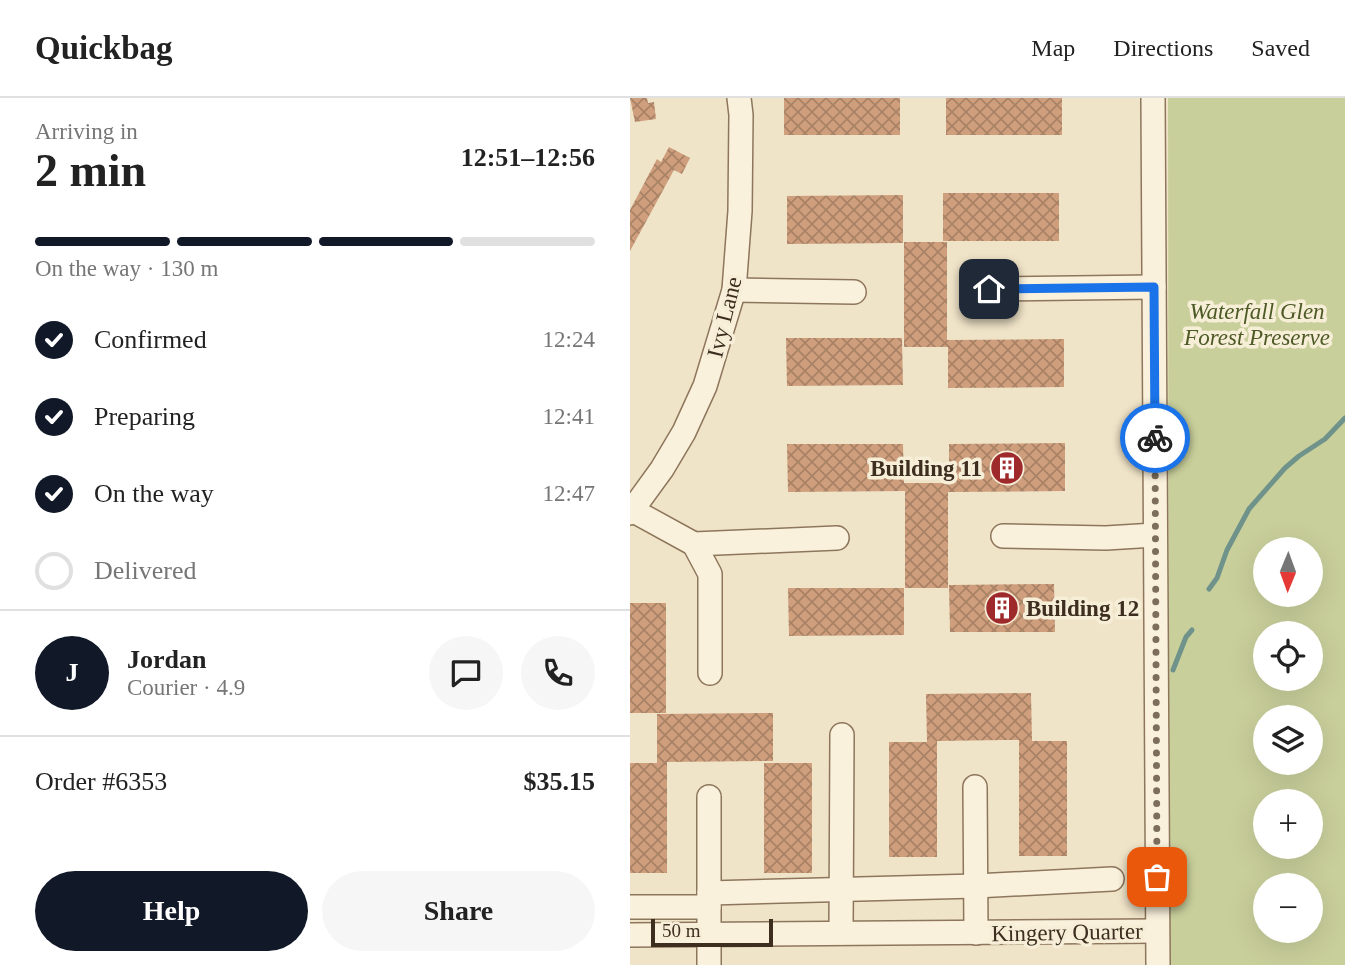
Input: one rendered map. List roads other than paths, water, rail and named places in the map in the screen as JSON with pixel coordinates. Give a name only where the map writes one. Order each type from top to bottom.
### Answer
[{"type":"street","name":"Ivy Lane","points":[[631,512],[684,432],[705,386],[734,290],[740,211],[739,98]]},
{"type":"street","points":[[1153,98],[1158,965]]},
{"type":"street","points":[[989,289],[1154,287]]},
{"type":"street","points":[[734,290],[854,292]]},
{"type":"street","points":[[631,512],[694,544],[837,538]]},
{"type":"street","points":[[1003,536],[1105,538],[1155,535]]},
{"type":"street","points":[[694,544],[709,574],[710,673]]},
{"type":"street","points":[[841,933],[842,735]]},
{"type":"street","name":"Kingery Quarter","points":[[975,787],[976,933]]},
{"type":"street","points":[[709,797],[709,965]]},
{"type":"street","name":"Kingery Quarter","points":[[630,907],[841,890],[1112,878]]},
{"type":"street","name":"Kingery Quarter","points":[[710,934],[1157,931]]},
{"type":"street","points":[[630,935],[710,934]]},
{"type":"waterway","points":[[1209,589],[1217,578],[1227,550],[1249,509],[1285,468],[1325,439],[1345,418]]},
{"type":"waterway","points":[[1173,670],[1186,637],[1192,630]]},
{"type":"place","name":"Building 11","points":[[1007,468]]},
{"type":"place","name":"Building 12","points":[[1002,608]]},
{"type":"park label","name":"Waterfall Glen Forest Preserve","points":[[1257,324]]}]
